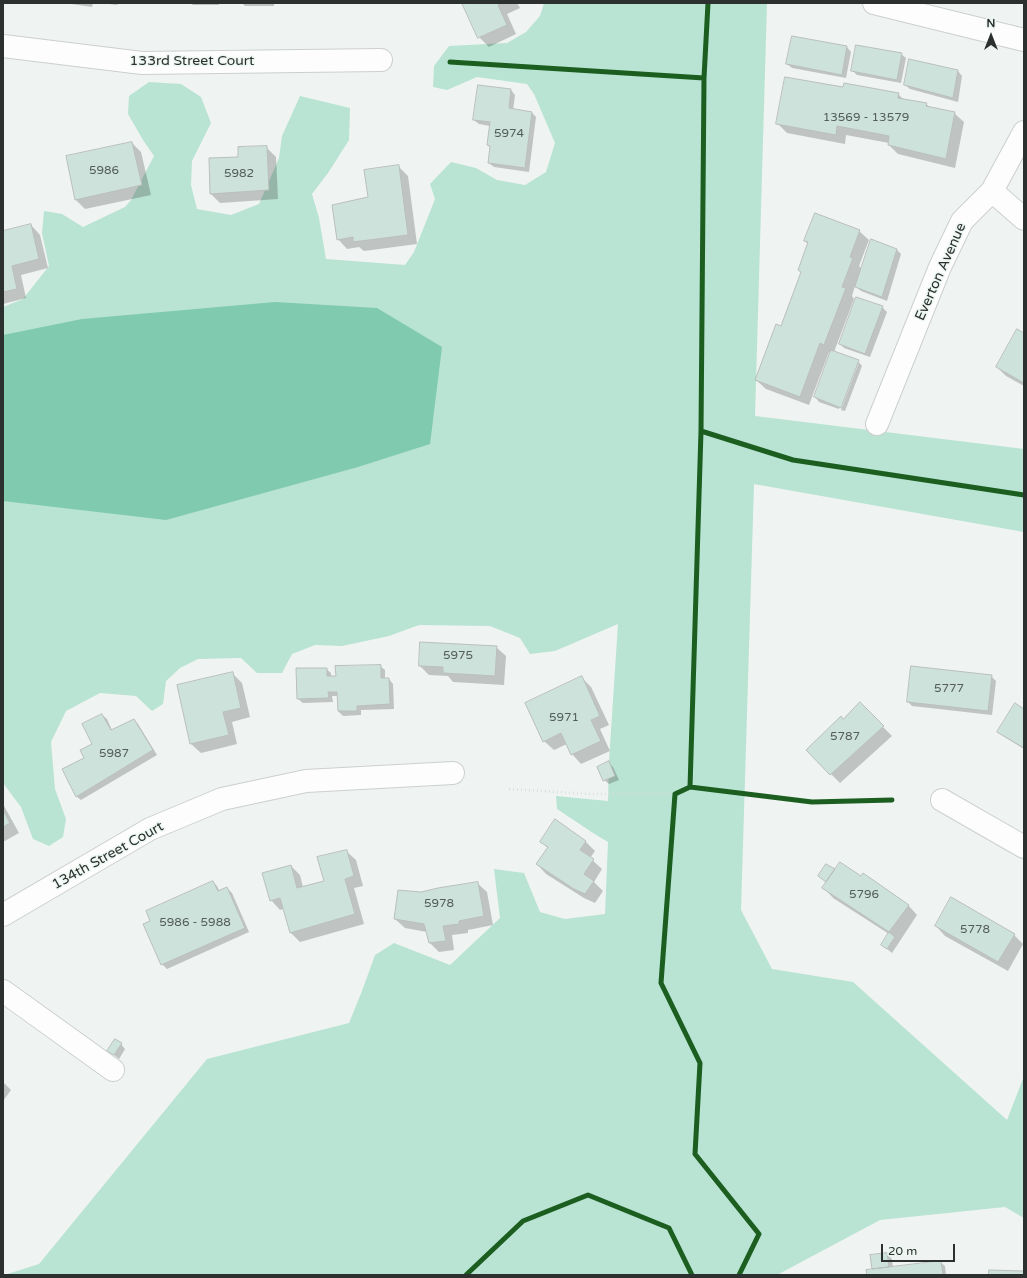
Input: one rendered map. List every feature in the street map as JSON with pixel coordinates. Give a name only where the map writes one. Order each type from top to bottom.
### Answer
[{"type":"street","points":[[874,3],[1024,40]]},
{"type":"street","name":"133rd Street Court","points":[[3,46],[142,63],[381,60]]},
{"type":"street","name":"Everton Avenue","points":[[877,424],[940,267],[962,221],[992,191],[1024,132]]},
{"type":"street","points":[[992,191],[1024,219]]},
{"type":"street","name":"134th Street Court","points":[[3,915],[150,829],[222,799],[306,780],[453,773]]},
{"type":"street","points":[[942,800],[1024,847]]},
{"type":"street","points":[[3,991],[113,1070]]},
{"type":"path","points":[[509,789],[591,794],[678,793],[674,802]]},
{"type":"shaded area","points":[[544,3],[767,3],[755,416],[1024,449],[1024,532],[754,484],[741,910],[772,969],[853,982],[1007,1120],[1024,1076],[1024,1218],[1005,1207],[880,1220],[777,1275],[4,1275],[39,1264],[207,1059],[349,1023],[375,955],[394,943],[450,965],[500,918],[494,869],[524,873],[540,912],[565,919],[605,914],[608,842],[557,809],[556,796],[608,801],[609,761],[618,624],[555,651],[530,654],[520,638],[490,626],[419,625],[389,636],[342,646],[315,645],[292,654],[282,673],[257,673],[241,658],[198,659],[180,668],[166,681],[163,704],[152,711],[136,696],[100,693],[66,711],[51,742],[55,789],[66,819],[63,837],[49,846],[33,839],[21,807],[3,783],[3,307],[23,299],[49,266],[42,233],[44,211],[62,214],[83,227],[125,207],[131,200],[154,156],[128,114],[129,96],[149,82],[181,84],[201,97],[211,123],[192,161],[191,185],[197,209],[231,215],[259,204],[279,158],[282,136],[300,96],[350,108],[349,140],[328,173],[312,194],[319,218],[326,259],[405,265],[414,252],[435,199],[430,184],[451,162],[476,168],[497,180],[525,185],[546,172],[555,143],[534,94],[527,84],[477,77],[447,90],[433,87],[434,66],[449,46],[507,43],[526,32],[540,16]]},
{"type":"shaded area","points":[[275,302],[377,308],[442,347],[430,444],[358,467],[166,520],[3,501],[3,335],[82,319]]},
{"type":"building","points":[[462,3],[502,3],[498,5],[507,25],[478,38]]},
{"type":"building","points":[[792,36],[847,46],[842,75],[786,64]]},
{"type":"building","points":[[856,45],[902,53],[897,80],[851,71]]},
{"type":"building","points":[[909,59],[958,70],[953,98],[904,85]]},
{"type":"building","points":[[785,77],[843,87],[844,83],[899,93],[898,98],[927,103],[926,106],[955,112],[946,159],[888,145],[889,136],[837,126],[836,135],[776,124]]},
{"type":"building","points":[[478,85],[511,89],[509,108],[532,112],[525,168],[488,163],[490,146],[487,145],[490,122],[473,120]]},
{"type":"building","points":[[132,142],[142,185],[75,200],[66,156]]},
{"type":"building","points":[[267,146],[269,190],[210,194],[209,158],[238,157],[238,147]]},
{"type":"building","points":[[399,165],[408,235],[353,242],[353,237],[337,240],[332,205],[368,197],[364,170]]},
{"type":"building","points":[[815,213],[860,230],[850,257],[853,258],[842,287],[846,288],[824,345],[820,343],[800,397],[755,380],[776,324],[781,326],[801,272],[798,270],[808,242],[804,241]]},
{"type":"building","points":[[31,224],[39,259],[12,266],[17,289],[3,292],[3,231]]},
{"type":"building","points":[[871,239],[897,249],[882,297],[855,287]]},
{"type":"building","points":[[856,297],[883,306],[865,354],[839,344]]},
{"type":"building","points":[[1017,329],[1024,333],[1024,383],[996,367]]},
{"type":"building","points":[[831,350],[859,360],[841,408],[814,397]]},
{"type":"building","points":[[420,642],[497,646],[495,676],[443,673],[443,667],[419,666]]},
{"type":"building","points":[[381,665],[381,678],[389,678],[390,704],[357,706],[357,711],[338,711],[337,692],[328,692],[329,698],[297,699],[296,668],[327,668],[327,676],[336,676],[335,666]]},
{"type":"building","points":[[911,666],[992,675],[988,711],[907,702]]},
{"type":"building","points":[[233,672],[241,708],[223,712],[229,735],[190,744],[177,685]]},
{"type":"building","points":[[582,676],[600,716],[591,720],[601,741],[571,755],[561,733],[543,742],[525,703]]},
{"type":"building","points":[[860,702],[884,726],[830,775],[806,750],[841,716],[843,719]]},
{"type":"building","points":[[1015,703],[1024,709],[1024,748],[997,732]]},
{"type":"building","points":[[102,714],[111,730],[134,719],[153,750],[76,797],[62,769],[84,758],[80,750],[92,744],[82,724]]},
{"type":"building","points":[[609,761],[615,776],[603,781],[597,767]]},
{"type":"building","points":[[3,810],[10,823],[3,827]]},
{"type":"building","points":[[555,819],[586,841],[580,850],[594,859],[584,874],[594,881],[585,894],[574,889],[536,864],[548,847],[540,842]]},
{"type":"building","points":[[347,850],[354,876],[345,879],[355,914],[290,933],[280,898],[270,901],[262,873],[291,865],[297,888],[324,881],[317,857]]},
{"type":"building","points":[[840,862],[861,876],[863,873],[909,905],[889,932],[822,888]]},
{"type":"building","points":[[826,864],[835,869],[826,882],[818,876]]},
{"type":"building","points":[[213,881],[218,891],[227,887],[245,928],[161,965],[143,924],[150,921],[146,911]]},
{"type":"building","points":[[478,882],[484,916],[459,921],[459,924],[443,926],[446,941],[429,943],[424,924],[394,919],[398,890],[421,892]]},
{"type":"building","points":[[951,897],[1015,934],[998,962],[935,926]]},
{"type":"building","points":[[889,932],[895,937],[887,949],[881,945]]},
{"type":"building","points":[[115,1039],[122,1043],[114,1055],[107,1051]]},
{"type":"building","points":[[887,1253],[889,1267],[872,1269],[870,1255]]},
{"type":"building","points":[[941,1261],[943,1275],[867,1275],[866,1270]]},
{"type":"building","points":[[989,1270],[1024,1271],[1024,1275],[989,1275]]},
{"type":"cycle path","points":[[690,787],[701,431],[704,78],[708,3]]},
{"type":"cycle path","points":[[450,62],[704,78]]},
{"type":"cycle path","points":[[701,431],[793,460],[1024,495]]},
{"type":"cycle path","points":[[739,1275],[759,1234],[695,1154],[700,1063],[661,983],[675,794],[690,787],[812,802],[892,800]]},
{"type":"cycle path","points":[[466,1275],[523,1221],[588,1195],[669,1228],[692,1275]]}]
